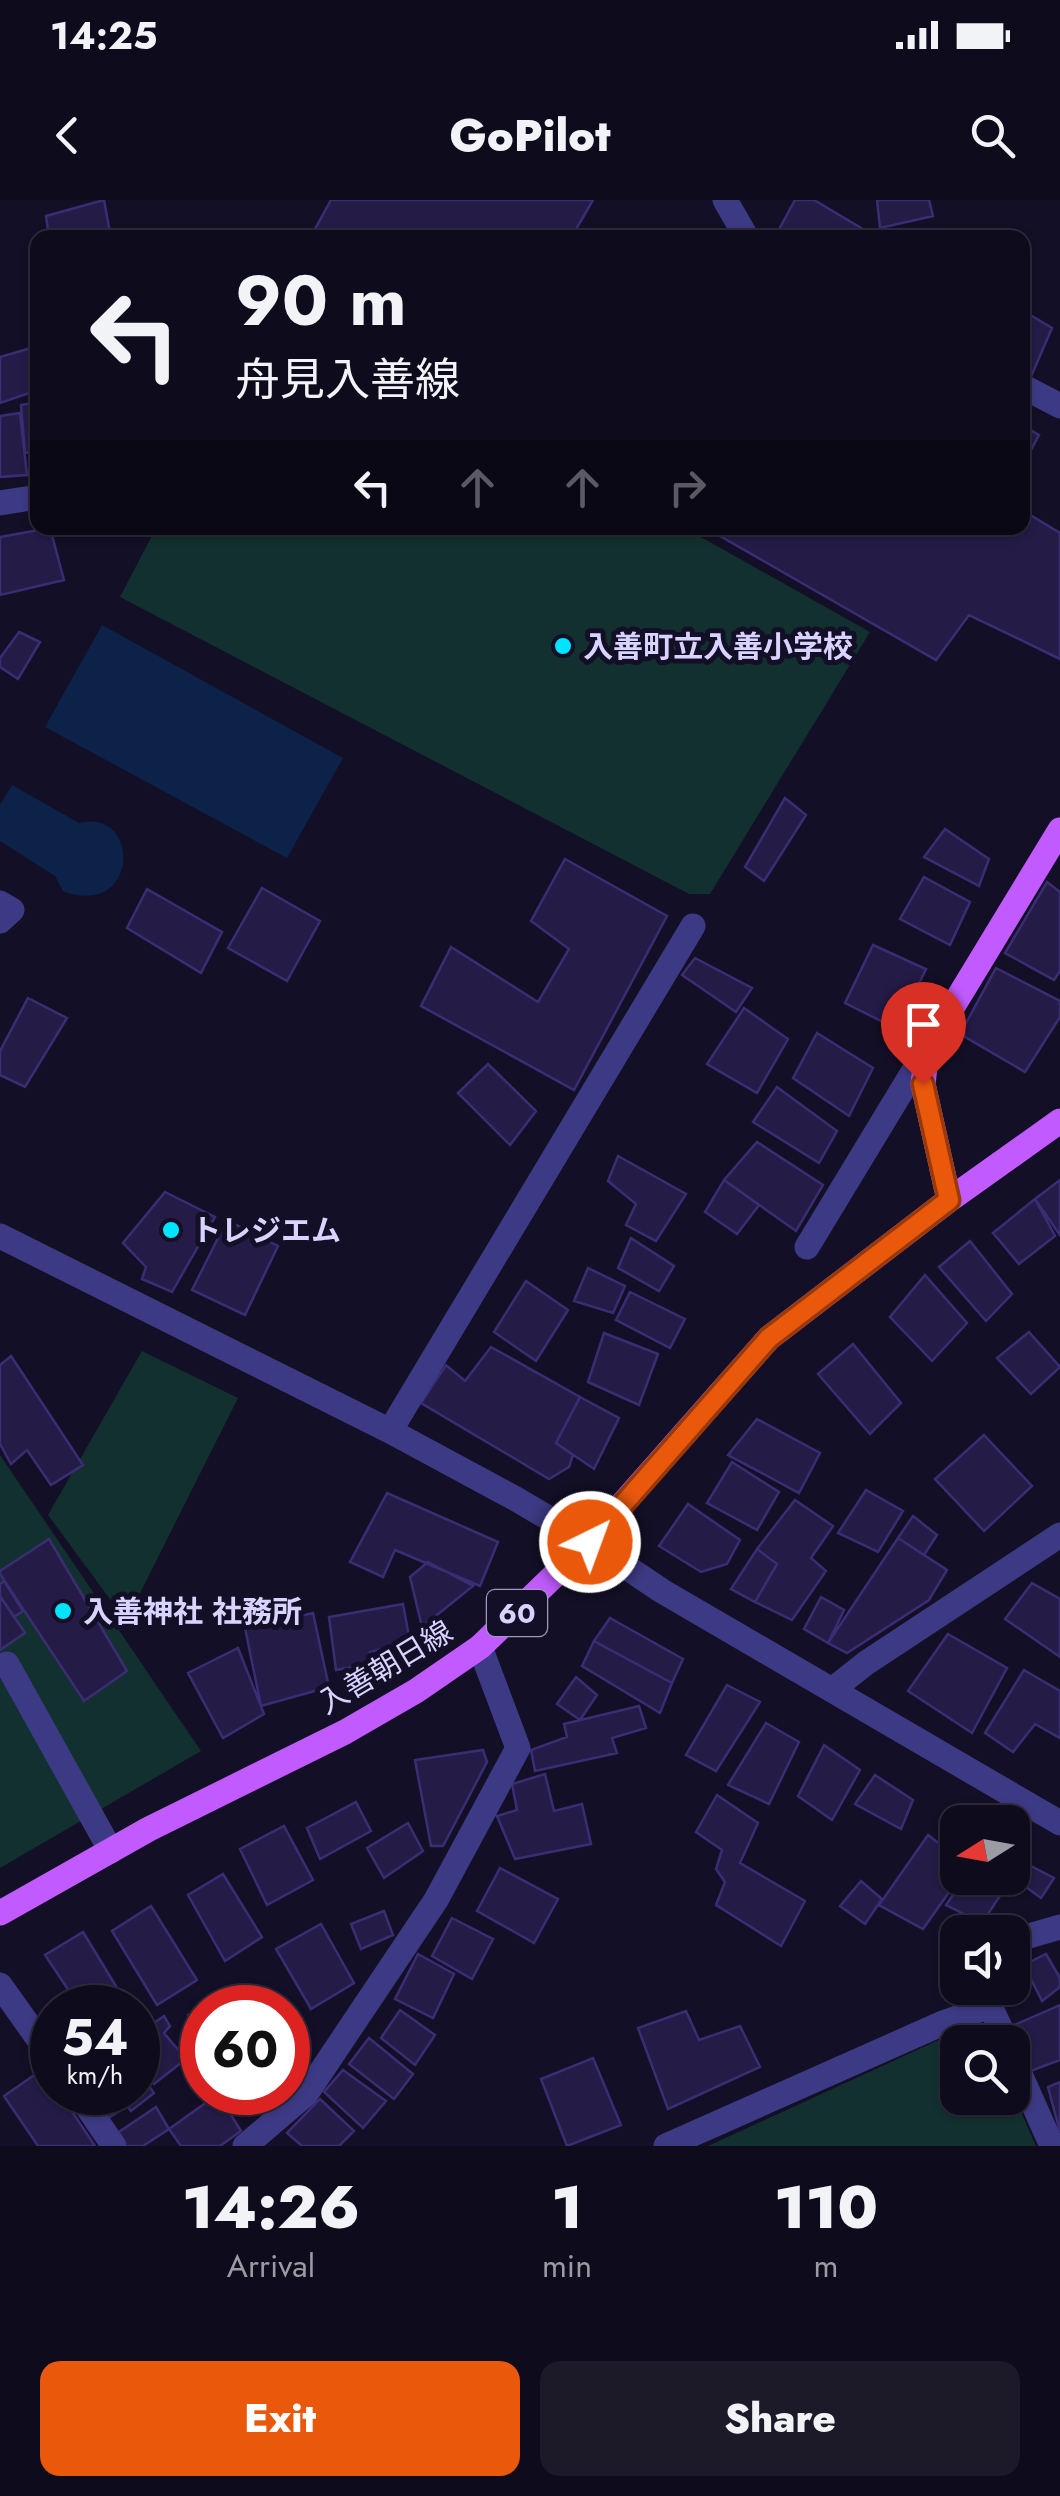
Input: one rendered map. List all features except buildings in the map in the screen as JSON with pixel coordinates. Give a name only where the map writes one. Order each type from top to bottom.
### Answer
[{"type":"main road","points":[[949,1200],[923,1084],[927,1049],[1060,830]]},
{"type":"main road","name":"入善朝日線","points":[[0,1913],[111,1851],[344,1732],[416,1691],[480,1646],[590,1542],[769,1338],[1060,1120]]},
{"type":"street","points":[[725,200],[742,230]]},
{"type":"street","points":[[1030,390],[1060,406]]},
{"type":"street","points":[[0,504],[30,498]]},
{"type":"street","points":[[0,903],[12,910],[0,922]]},
{"type":"street","points":[[390,1431],[693,926]]},
{"type":"street","points":[[806,1247],[927,1049]]},
{"type":"street","points":[[0,1236],[390,1431],[590,1542],[662,1591],[1060,1823]]},
{"type":"street","points":[[832,1690],[866,1663],[1060,1535]]},
{"type":"street","points":[[245,2146],[306,2094],[436,1900],[518,1748],[480,1646]]},
{"type":"street","points":[[6,1664],[111,1851]]},
{"type":"street","points":[[1030,1936],[1060,1927]]},
{"type":"street","points":[[0,1985],[30,2027]]},
{"type":"street","points":[[666,2146],[977,2005]]},
{"type":"street","points":[[1030,2096],[1052,2146]]},
{"type":"street","points":[[93,2115],[114,2146]]},
{"type":"green space","points":[[152,535],[697,535],[870,632],[710,894],[689,894],[120,597]]},
{"type":"green space","points":[[142,1351],[238,1398],[126,1621],[48,1515]]},
{"type":"green space","points":[[0,1455],[201,1751],[0,1868]]},
{"type":"green space","points":[[940,2039],[940,2115],[1023,2115],[1036,2146],[708,2146]]},
{"type":"water","points":[[102,625],[343,758],[287,858],[45,727]]},
{"type":"water","points":[[12,785],[79,823],[100,823],[114,831],[122,845],[123,862],[118,878],[106,890],[88,896],[63,891],[55,876],[0,841],[0,805]]},
{"type":"place","name":"入善町立入善小学校","points":[[563,646]]},
{"type":"place","name":"トレジエム","points":[[171,1230]]},
{"type":"place","name":"入善神社 社務所","points":[[63,1611]]},
{"type":"route","points":[[590,1542],[769,1338],[949,1200],[923,1084]]}]
